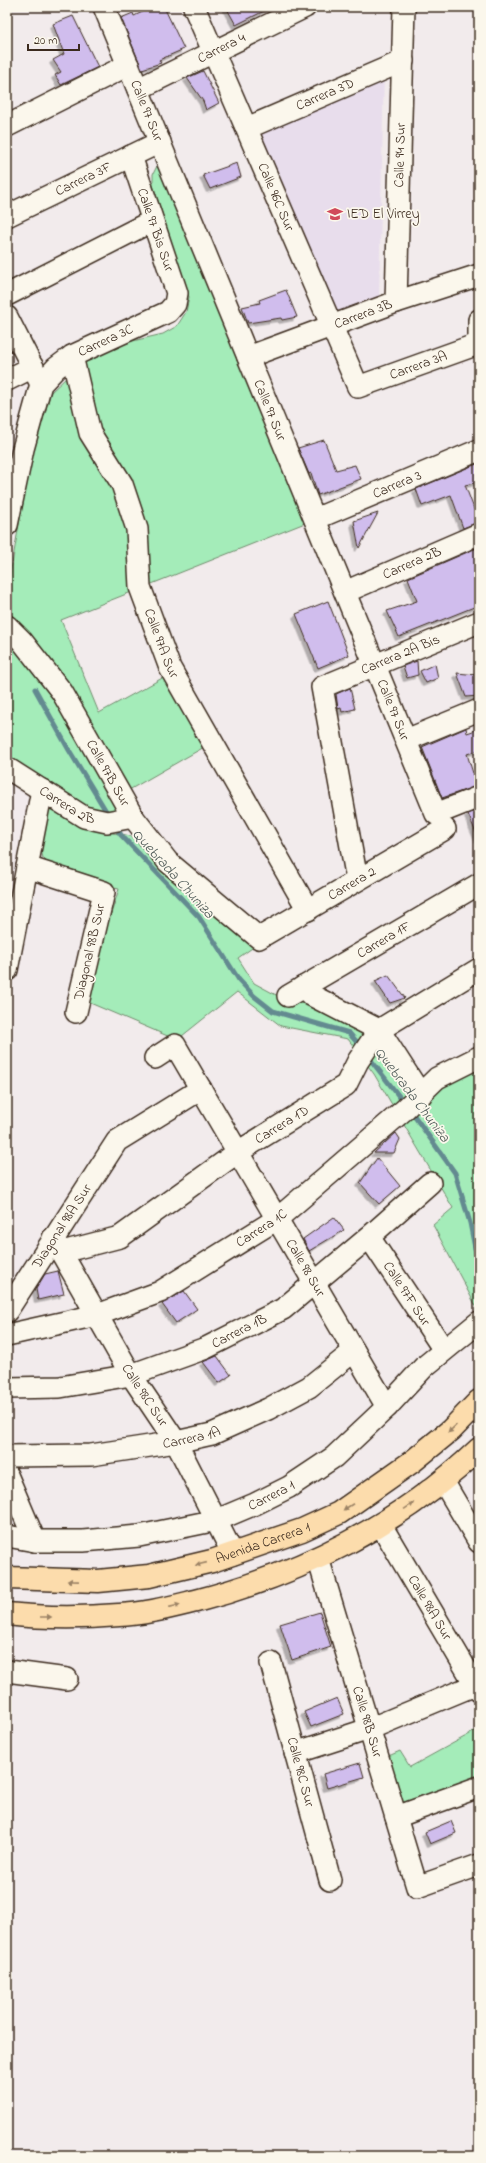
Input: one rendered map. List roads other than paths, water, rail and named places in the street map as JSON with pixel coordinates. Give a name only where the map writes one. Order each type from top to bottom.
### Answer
[{"type":"highway","name":"Avenida Carrera 1","points":[[7,1578],[98,1581],[142,1577],[212,1561],[302,1530],[338,1513],[413,1461],[451,1430],[479,1401]]},
{"type":"highway","points":[[7,1614],[76,1617],[120,1615],[171,1607],[249,1585],[318,1558],[381,1525],[442,1481],[479,1449]]},
{"type":"street","name":"Calle 97 Sur","points":[[104,7],[441,822]]},
{"type":"street","name":"Calle 96C Sur","points":[[194,7],[358,387]]},
{"type":"street","name":"Carrera 4","points":[[138,90],[214,52],[278,13],[305,7]]},
{"type":"street","name":"Calle 94 Sur","points":[[396,302],[404,7]]},
{"type":"street","name":"Carrera 3D","points":[[247,128],[403,61]]},
{"type":"street","points":[[7,126],[128,66]]},
{"type":"street","name":"Carrera 3F","points":[[7,216],[160,142]]},
{"type":"street","name":"Calle 97 Bis Sur","points":[[131,156],[177,293],[175,304]]},
{"type":"street","points":[[7,295],[152,221]]},
{"type":"street","name":"Carrera 3B","points":[[248,357],[396,302],[479,275]]},
{"type":"street","name":"Carrera 3C","points":[[7,380],[37,376],[56,368],[72,356],[168,312],[175,304]]},
{"type":"street","points":[[7,317],[37,376],[15,454],[7,525]]},
{"type":"street","points":[[479,320],[479,345]]},
{"type":"street","name":"Carrera 3A","points":[[358,387],[479,345]]},
{"type":"street","name":"Calle 97A Sur","points":[[72,356],[90,433],[122,484],[137,529],[140,587],[170,668],[308,910]]},
{"type":"street","name":"Carrera 3","points":[[315,519],[479,450]]},
{"type":"street","name":"Carrera 2B","points":[[345,592],[479,534]]},
{"type":"street","name":"Carrera 2A Bis","points":[[357,880],[322,687],[479,622]]},
{"type":"street","name":"Calle 97B Sur","points":[[7,626],[22,641],[62,692],[121,820],[168,862],[259,938]]},
{"type":"street","points":[[406,740],[479,710]]},
{"type":"street","name":"Carrera 2B","points":[[7,768],[84,817],[121,820]]},
{"type":"street","points":[[7,970],[42,790]]},
{"type":"street","name":"Carrera 2","points":[[259,938],[357,880],[479,797]]},
{"type":"street","name":"Diagonal 98B Sur","points":[[27,867],[104,892],[76,1012]]},
{"type":"street","name":"Carrera 1F","points":[[375,1036],[311,995],[296,991],[479,884]]},
{"type":"street","name":"Carrera 1D","points":[[57,1245],[120,1237],[238,1152],[346,1085],[358,1061],[375,1036],[479,969]]},
{"type":"street","points":[[375,1036],[412,1103]]},
{"type":"street","name":"Calle 98 Sur","points":[[155,1058],[175,1045],[387,1407]]},
{"type":"street","name":"Carrera 1C","points":[[7,1335],[97,1315],[160,1292],[277,1219],[412,1103],[437,1078],[479,1057]]},
{"type":"street","name":"Diagonal 98A Sur","points":[[7,1311],[15,1282],[57,1245],[117,1140],[200,1088]]},
{"type":"street","name":"Carrera 1B","points":[[7,1388],[60,1387],[131,1375],[206,1348],[283,1308],[369,1237],[430,1183]]},
{"type":"street","name":"Calle 97F Sur","points":[[369,1237],[444,1350]]},
{"type":"street","name":"Calle 98C Sur","points":[[57,1245],[131,1375],[176,1442],[233,1554]]},
{"type":"street","name":"Carrera 1","points":[[7,1536],[35,1540],[83,1541],[139,1536],[217,1520],[289,1487],[334,1457],[444,1350],[479,1322]]},
{"type":"street","name":"Carrera 1A","points":[[7,1456],[91,1454],[176,1442],[212,1434],[268,1409],[309,1386],[354,1352]]},
{"type":"street","points":[[7,1475],[35,1540]]},
{"type":"street","points":[[442,1481],[473,1525],[479,1542]]},
{"type":"street","name":"Calle 98A Sur","points":[[381,1525],[477,1688]]},
{"type":"street","name":"Calle 98B Sur","points":[[318,1558],[416,1887],[479,1865]]},
{"type":"street","name":"Calle 98C Sur","points":[[270,1663],[330,1880]]},
{"type":"street","points":[[7,1671],[67,1679]]},
{"type":"street","points":[[295,1753],[369,1729],[477,1688]]},
{"type":"street","points":[[396,1818],[479,1787]]},
{"type":"waterway","name":"Quebrada Chuniza","points":[[35,689],[69,750],[109,816]]},
{"type":"waterway","name":"Quebrada Chuniza","points":[[115,826],[121,835],[199,917],[239,980],[254,996],[273,1011],[349,1033],[361,1047]]},
{"type":"waterway","name":"Quebrada Chuniza","points":[[367,1055],[405,1104]]},
{"type":"waterway","name":"Quebrada Chuniza","points":[[410,1110],[455,1173],[470,1223],[479,1268]]},
{"type":"place","name":"IED El Virrey","points":[[335,214]]}]
